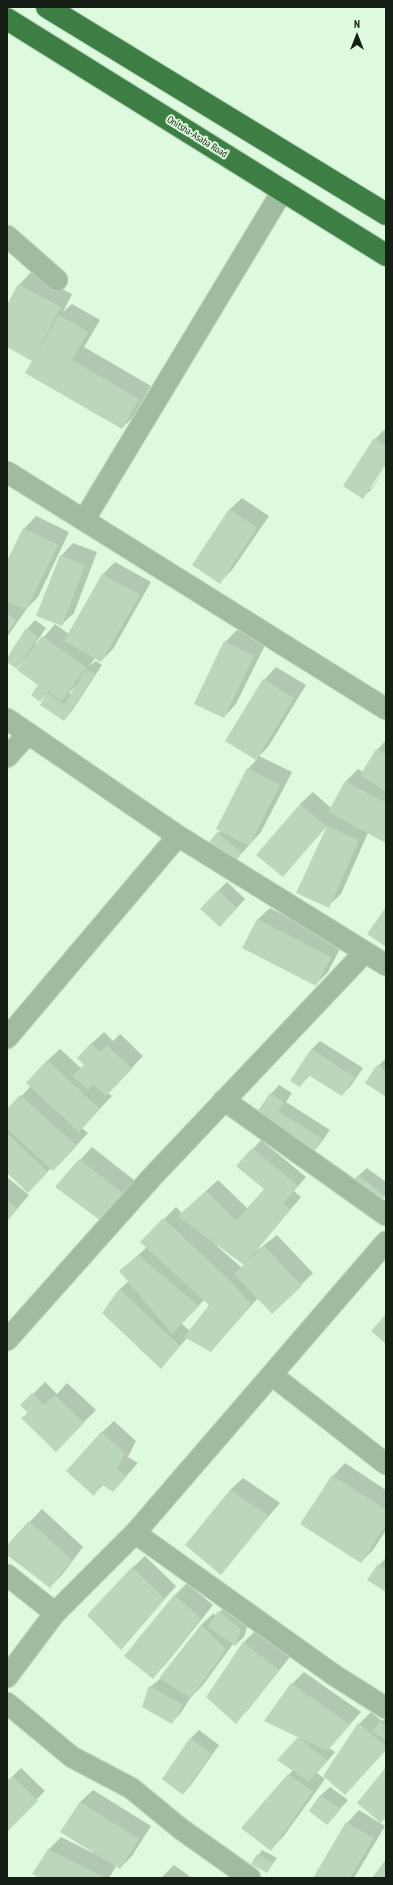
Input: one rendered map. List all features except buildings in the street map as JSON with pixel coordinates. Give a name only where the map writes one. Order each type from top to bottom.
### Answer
[{"type":"highway","points":[[47,7],[386,214]]},
{"type":"highway","name":"Onitsha-Asaba Road","points":[[7,19],[386,255]]},
{"type":"street","points":[[84,520],[283,190]]},
{"type":"street","points":[[7,236],[57,280]]},
{"type":"street","points":[[7,472],[386,709]]},
{"type":"street","points":[[7,719],[178,836],[386,965]]},
{"type":"street","points":[[7,757],[28,734]]},
{"type":"street","points":[[7,1038],[178,836]]},
{"type":"street","points":[[7,1340],[152,1177],[365,952]]},
{"type":"street","points":[[224,1100],[386,1215]]},
{"type":"street","points":[[7,1677],[55,1613],[135,1533],[386,1242]]},
{"type":"street","points":[[272,1375],[386,1464]]},
{"type":"street","points":[[135,1533],[334,1675],[386,1708]]},
{"type":"street","points":[[7,1575],[55,1613]]},
{"type":"street","points":[[7,1703],[72,1757],[131,1788],[181,1829],[250,1878]]}]
